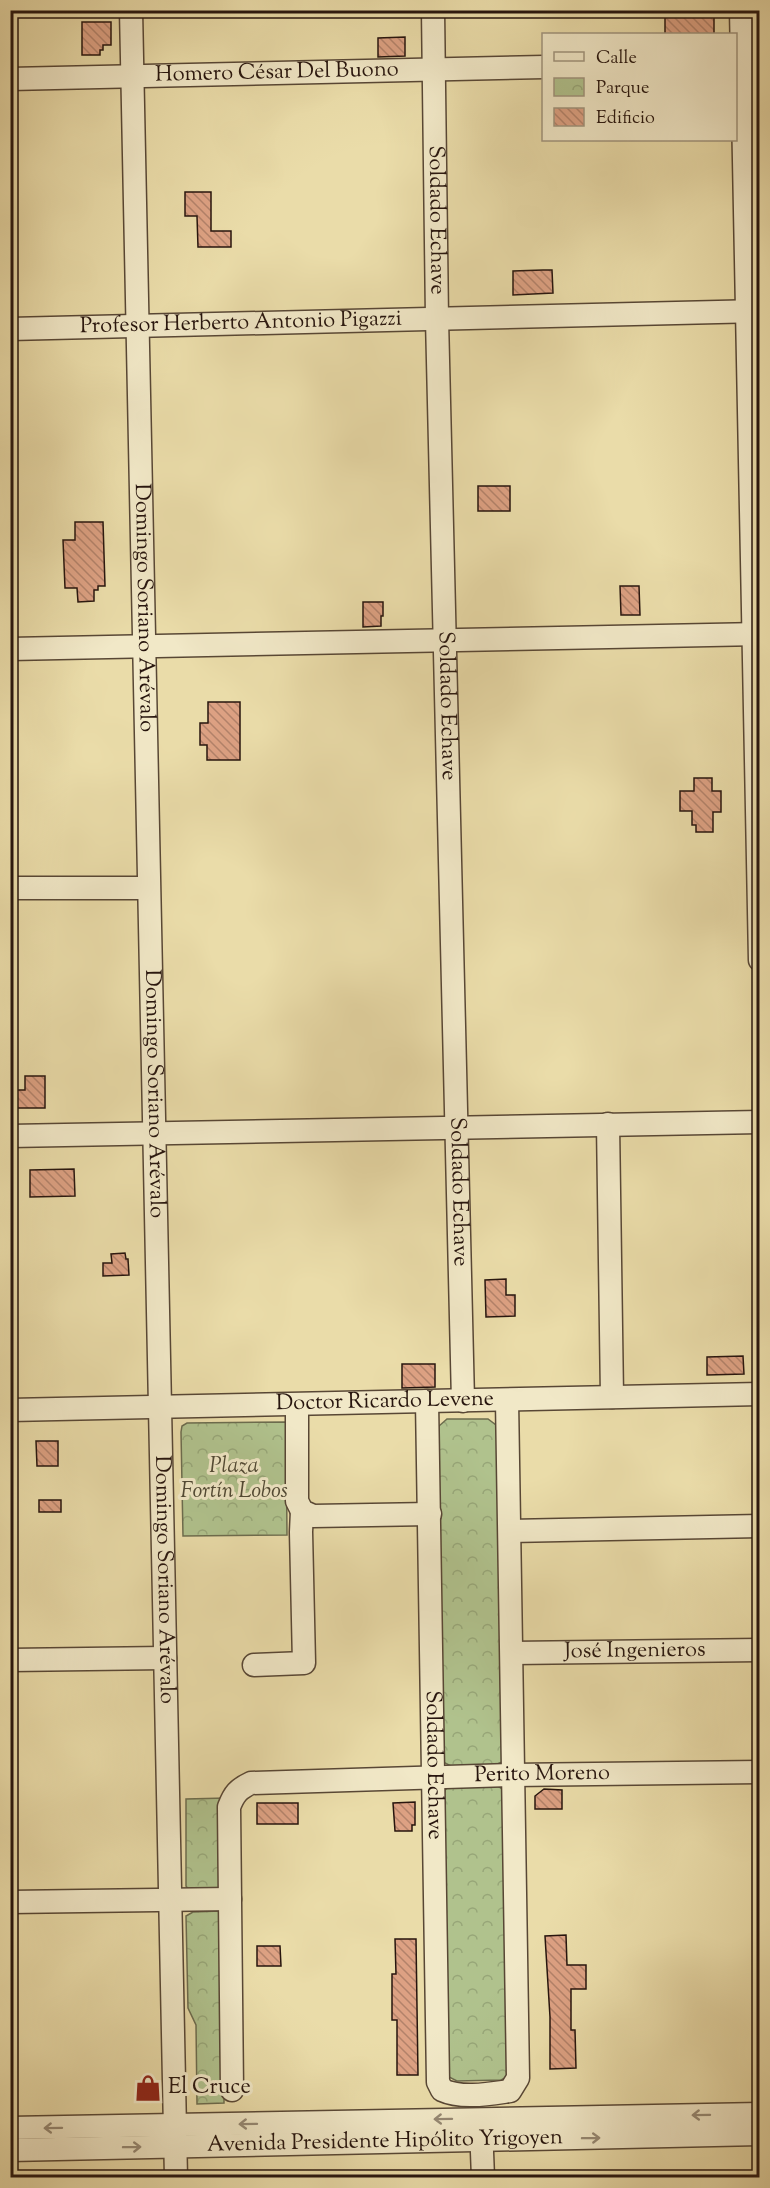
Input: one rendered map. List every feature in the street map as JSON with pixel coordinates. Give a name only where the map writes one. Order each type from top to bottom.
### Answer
[{"type":"street","name":"Domingo Soriano Arévalo","points":[[131,10],[176,2178]]},
{"type":"street","name":"Soldado Echave","points":[[433,10],[437,319],[463,1401]]},
{"type":"street","points":[[741,10],[746,62],[753,312],[759,960]]},
{"type":"street","name":"Homero César Del Buono","points":[[10,79],[542,67]]},
{"type":"street","name":"Profesor Herberto Antonio Pigazzi","points":[[10,329],[753,312]]},
{"type":"street","points":[[10,649],[757,634]]},
{"type":"street","points":[[10,888],[148,888]]},
{"type":"street","points":[[10,1136],[759,1122]]},
{"type":"street","points":[[608,1124],[612,1398]]},
{"type":"street","name":"Doctor Ricardo Levene","points":[[10,1410],[759,1394]]},
{"type":"street","points":[[507,1400],[512,1775]]},
{"type":"street","name":"Soldado Echave","points":[[427,1401],[438,2082],[442,2090],[450,2094],[481,2095],[510,2091],[518,2078],[512,1775]]},
{"type":"street","points":[[254,1665],[304,1663],[302,1511],[297,1501],[297,1405]]},
{"type":"street","points":[[302,1511],[314,1516],[430,1515]]},
{"type":"street","points":[[510,1531],[759,1526]]},
{"type":"street","name":"José Ingenieros","points":[[512,1653],[759,1650]]},
{"type":"street","points":[[10,1660],[165,1658]]},
{"type":"street","name":"Perito Moreno","points":[[230,1899],[229,1807],[233,1796],[240,1788],[251,1784],[512,1775],[759,1772]]},
{"type":"street","points":[[10,1902],[230,1899],[232,2090]]},
{"type":"street","points":[[481,2095],[483,2178]]},
{"type":"street","name":"Avenida Presidente Hipólito Yrigoyen","points":[[10,2150],[175,2136],[482,2129],[759,2114]]},
{"type":"street","name":"Avenida Presidente Hipólito Yrigoyen","points":[[10,2128],[175,2136]]},
{"type":"street","name":"Avenida Presidente Hipólito Yrigoyen","points":[[482,2129],[759,2134]]},
{"type":"green space","points":[[447,1419],[488,1419],[496,1425],[500,1434],[504,1753],[502,1762],[495,1765],[451,1766],[443,1762],[438,1436],[439,1426]]},
{"type":"green space","name":"Plaza Fortín Lobos","points":[[286,1422],[287,1535],[183,1536],[182,1426],[187,1423]]},
{"type":"green space","points":[[453,1783],[493,1783],[502,1789],[505,1798],[507,2077],[501,2080],[457,2081],[449,2077],[447,2069],[443,1800],[445,1790]]},
{"type":"green space","points":[[226,1798],[220,1893],[191,1894],[186,1886],[186,1799]]},
{"type":"green space","points":[[220,1911],[225,1916],[224,2103],[197,2104],[196,2025],[188,2008],[186,1916],[193,1912]]},
{"type":"building","points":[[665,16],[714,16],[714,33],[665,33]]},
{"type":"building","points":[[82,22],[111,22],[111,45],[103,45],[100,55],[82,55]]},
{"type":"building","points":[[405,37],[405,56],[378,57],[378,38]]},
{"type":"building","points":[[185,192],[211,192],[211,231],[231,231],[231,247],[198,247],[197,216],[185,216]]},
{"type":"building","points":[[552,270],[553,293],[513,295],[513,271]]},
{"type":"building","points":[[478,486],[510,486],[510,511],[478,511]]},
{"type":"building","points":[[75,522],[103,522],[105,586],[98,586],[98,590],[94,590],[94,601],[78,602],[77,588],[65,588],[63,540],[75,540]]},
{"type":"building","points":[[620,586],[639,586],[640,615],[621,615]]},
{"type":"building","points":[[363,602],[383,602],[381,626],[363,627]]},
{"type":"building","points":[[208,702],[240,702],[240,760],[207,760],[207,745],[200,745],[200,723],[208,723]]},
{"type":"building","points":[[694,778],[712,778],[712,791],[721,791],[721,812],[713,812],[713,832],[696,832],[696,825],[692,825],[692,811],[680,811],[680,791],[694,791]]},
{"type":"building","points":[[25,1076],[45,1076],[45,1108],[10,1108],[10,1090],[25,1090]]},
{"type":"building","points":[[74,1169],[75,1196],[30,1197],[30,1170]]},
{"type":"building","points":[[125,1253],[128,1259],[129,1275],[103,1276],[103,1263],[112,1263],[111,1254]]},
{"type":"building","points":[[506,1279],[506,1295],[515,1295],[515,1316],[486,1317],[485,1280]]},
{"type":"building","points":[[743,1356],[744,1374],[707,1375],[707,1357]]},
{"type":"building","points":[[402,1364],[435,1364],[435,1387],[402,1388]]},
{"type":"building","points":[[36,1441],[58,1441],[58,1466],[37,1466]]},
{"type":"building","points":[[39,1500],[61,1500],[61,1512],[39,1512]]},
{"type":"building","points":[[544,1789],[562,1790],[562,1809],[535,1809],[535,1796]]},
{"type":"building","points":[[415,1802],[415,1825],[412,1825],[412,1831],[395,1831],[393,1803]]},
{"type":"building","points":[[257,1803],[298,1803],[298,1824],[257,1824]]},
{"type":"building","points":[[566,1935],[567,1965],[586,1965],[586,1989],[571,1989],[571,2030],[575,2030],[576,2068],[550,2069],[550,2017],[545,1936]]},
{"type":"building","points":[[395,1939],[416,1939],[418,2075],[397,2075],[397,2020],[392,2020],[392,1974],[396,1974]]},
{"type":"building","points":[[257,1946],[280,1946],[281,1966],[257,1966]]},
{"type":"place","name":"El Cruce","points":[[148,2088]]}]
